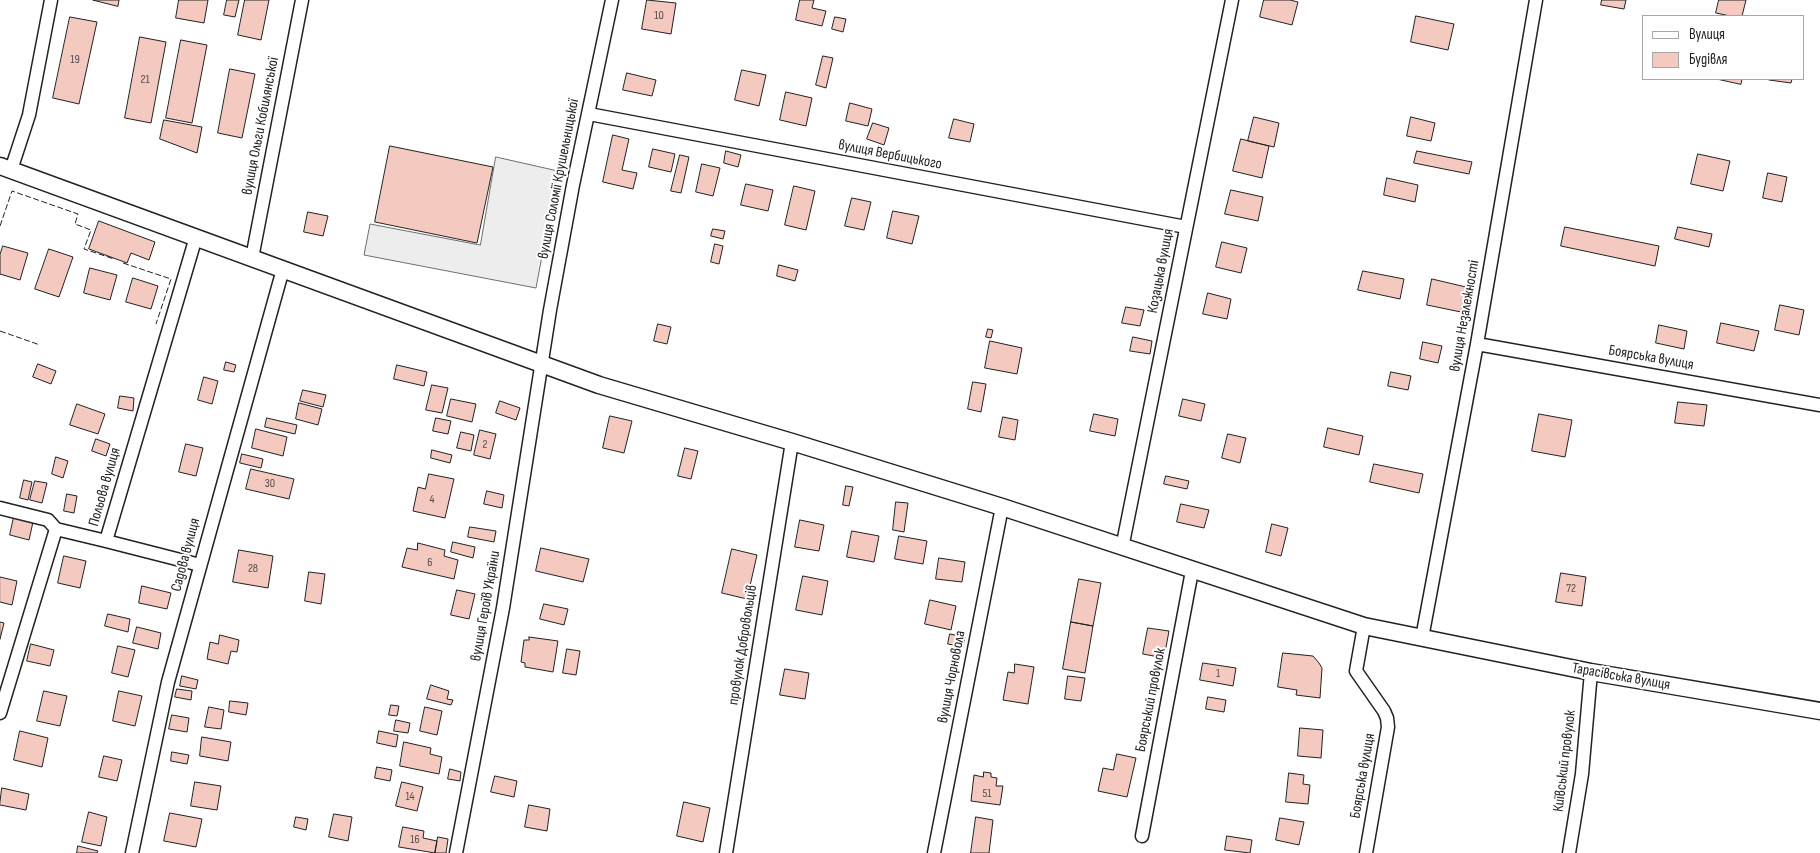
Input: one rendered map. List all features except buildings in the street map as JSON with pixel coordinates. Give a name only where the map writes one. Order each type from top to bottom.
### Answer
[{"type":"street","points":[[6,168],[29,115],[51,0]]},
{"type":"street","name":"вулиця Ольги Кобилянської","points":[[252,258],[302,0]]},
{"type":"street","name":"вулиця Соломії Крушельницької","points":[[542,364],[571,194],[612,0]]},
{"type":"street","name":"Козацька вулиця","points":[[1122,548],[1232,0]]},
{"type":"street","name":"вулиця Незалежності","points":[[1422,638],[1477,344],[1536,0]]},
{"type":"street","name":"вулиця Вербицького","points":[[589,114],[1186,227]]},
{"type":"street","name":"Тарасівська вулиця","points":[[6,168],[599,385],[792,442],[1002,508],[1364,626],[1591,672],[1820,711]]},
{"type":"street","name":"Польова вулиця","points":[[56,530],[106,541],[196,237]]},
{"type":"street","name":"Садова вулиця","points":[[132,853],[168,682],[283,269]]},
{"type":"street","name":"Боярська вулиця","points":[[1477,344],[1820,405]]},
{"type":"street","name":"вулиця Героїв України","points":[[456,853],[503,608],[542,364]]},
{"type":"street","name":"провулок Добровольців","points":[[726,853],[792,442]]},
{"type":"street","points":[[0,508],[48,520],[56,530],[0,713]]},
{"type":"street","name":"вулиця Чорновола","points":[[934,853],[1002,508]]},
{"type":"street","points":[[106,541],[200,566]]},
{"type":"street","name":"Боярський провулок","points":[[1142,836],[1192,570]]},
{"type":"street","name":"Боярська вулиця","points":[[1364,626],[1356,671],[1388,718],[1366,853]]},
{"type":"street","name":"Київський провулок","points":[[1569,853],[1582,774],[1591,672]]},
{"type":"shaded area","points":[[496,157],[558,171],[536,288],[364,255],[370,224],[480,245]]},
{"type":"fence","points":[[0,226],[12,191],[78,214],[75,224],[91,230],[84,249],[114,259]]},
{"type":"fence","points":[[123,263],[171,279],[156,324]]},
{"type":"fence","points":[[0,331],[40,345]]}]
